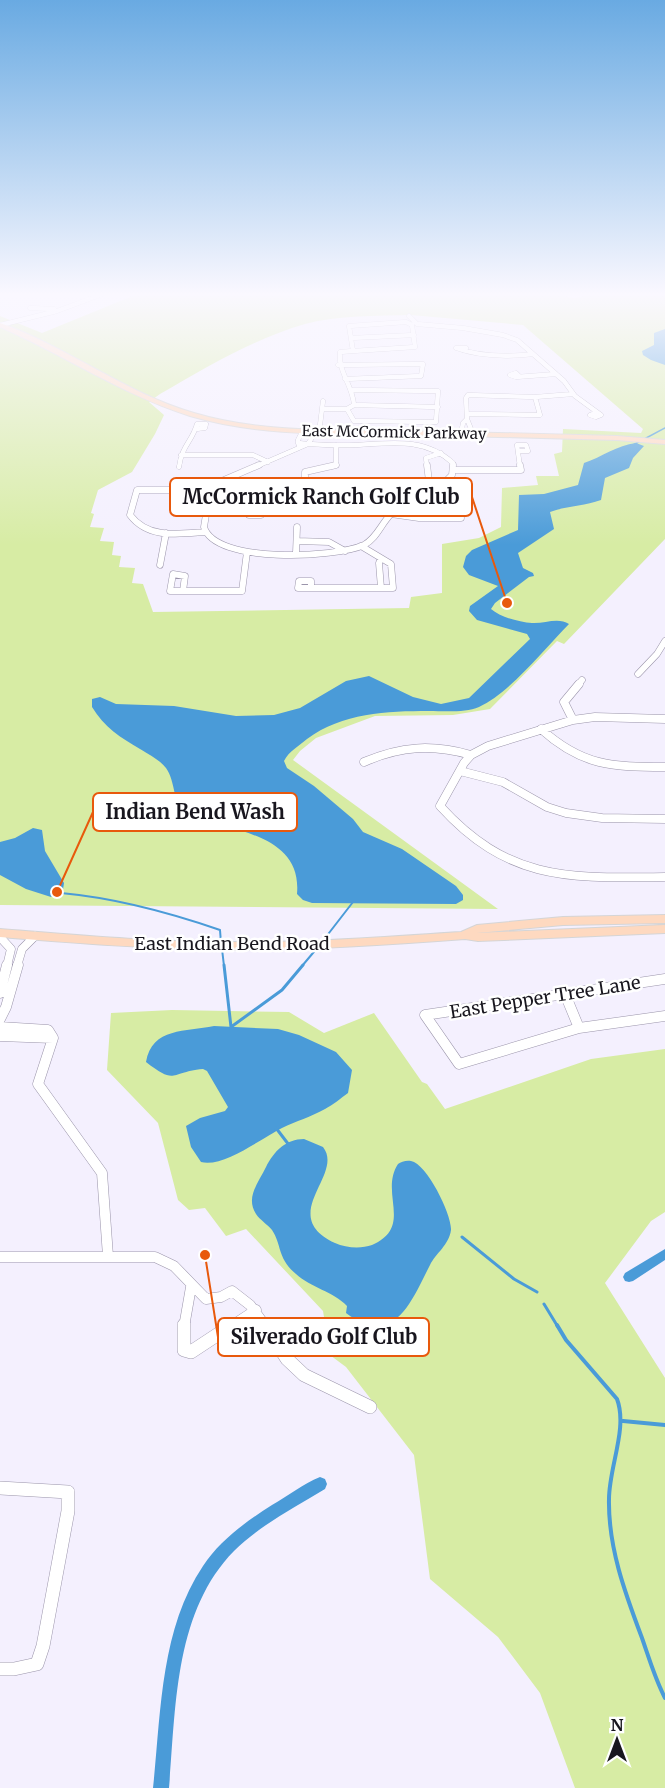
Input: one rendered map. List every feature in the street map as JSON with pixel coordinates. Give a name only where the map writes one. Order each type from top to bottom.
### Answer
[{"type":"main road","name":"East McCormick Parkway","points":[[109,378],[194,415],[238,423],[318,429],[472,432],[665,440]]},
{"type":"main road","name":"East Indian Bend Road","points":[[0,935],[231,946],[337,944],[465,934],[477,929],[563,921],[665,919]]},
{"type":"main road","name":"East Indian Bend Road","points":[[465,934],[478,938],[665,929]]},
{"type":"street","points":[[354,405],[351,390],[345,380],[375,378]]},
{"type":"street","points":[[561,378],[573,394],[595,413]]},
{"type":"street","points":[[346,409],[354,421],[434,423],[438,407],[438,391],[351,390]]},
{"type":"street","points":[[472,432],[467,416],[466,398],[468,395],[535,397],[573,394]]},
{"type":"street","points":[[467,416],[540,415],[535,397]]},
{"type":"street","points":[[308,444],[318,429],[323,401]]},
{"type":"street","points":[[322,409],[346,409],[354,405],[438,407]]},
{"type":"street","points":[[461,432],[467,416]]},
{"type":"street","points":[[298,445],[304,428]]},
{"type":"street","points":[[179,467],[183,447],[194,437],[196,429]]},
{"type":"street","points":[[205,532],[166,533],[145,530],[134,523],[130,515],[137,490],[210,490],[224,480],[268,462],[298,445],[308,444],[411,443],[441,453],[453,463],[454,470],[448,480],[406,502],[391,513],[377,536],[361,546],[345,551],[247,552],[217,543],[205,532],[203,524],[210,490]]},
{"type":"street","points":[[336,445],[336,465],[327,468],[312,468],[305,472],[305,489],[314,492],[378,492],[406,502]]},
{"type":"street","points":[[454,470],[521,470],[518,451]]},
{"type":"street","points":[[419,484],[429,481],[426,458],[441,453]]},
{"type":"street","points":[[182,455],[253,455],[268,462]]},
{"type":"street","points":[[391,513],[419,518],[461,518],[458,502]]},
{"type":"street","points":[[206,509],[249,509]]},
{"type":"street","points":[[296,553],[297,526]]},
{"type":"street","points":[[160,565],[166,533]]},
{"type":"street","points":[[297,541],[337,543],[345,551]]},
{"type":"street","points":[[311,588],[393,588],[391,564],[361,546]]},
{"type":"street","points":[[183,591],[242,591],[247,552]]},
{"type":"street","points":[[381,558],[381,588]]},
{"type":"street","points":[[638,675],[657,654],[665,640]]},
{"type":"street","points":[[573,720],[564,702],[582,680]]},
{"type":"street","points":[[660,716],[595,717],[573,720],[488,746],[471,756],[436,806],[455,824],[482,843],[530,869],[577,876],[665,878]]},
{"type":"street","points":[[541,729],[568,752],[594,763],[665,767]]},
{"type":"street","points":[[364,762],[390,750],[412,746],[448,748],[471,756]]},
{"type":"street","points":[[460,771],[503,782],[547,807],[566,813],[602,818],[665,819]]},
{"type":"street","points":[[0,935],[11,949],[0,1019]]},
{"type":"street","points":[[0,993],[22,949],[34,936]]},
{"type":"street","name":"East Pepper Tree Lane","points":[[579,1028],[459,1064],[425,1016],[665,979]]},
{"type":"street","points":[[565,994],[579,1028],[665,1016]]},
{"type":"street","points":[[0,1026],[53,1038],[38,1084],[102,1173],[108,1256]]},
{"type":"street","points":[[0,1036],[20,1032]]},
{"type":"street","points":[[0,1257],[155,1257],[175,1266],[191,1287],[206,1300],[219,1300],[232,1291],[241,1296],[256,1310],[287,1359],[301,1373],[370,1407]]},
{"type":"street","points":[[191,1287],[183,1330],[184,1350],[191,1352],[256,1310]]},
{"type":"street","points":[[0,1488],[68,1492],[68,1511],[43,1646],[37,1664],[14,1670],[0,1669]]},
{"type":"green space","points":[[0,378],[187,378],[149,402],[164,415],[155,434],[132,472],[98,490],[91,513],[94,514],[90,527],[104,528],[100,541],[114,542],[112,555],[121,556],[119,567],[135,568],[132,583],[143,584],[153,612],[409,608],[411,597],[442,593],[442,544],[479,538],[501,527],[502,488],[538,485],[536,476],[559,476],[554,454],[562,452],[563,429],[641,433],[643,429],[585,378],[665,378],[665,539],[564,644],[557,641],[490,709],[453,715],[375,716],[316,738],[293,760],[498,909],[0,905]]},
{"type":"green space","points":[[172,1010],[289,1012],[324,1033],[374,1013],[422,1082],[427,1084],[445,1109],[591,1059],[665,1049],[665,1212],[651,1221],[605,1283],[665,1378],[665,1788],[575,1788],[540,1693],[498,1637],[430,1579],[414,1455],[346,1367],[303,1335],[325,1323],[323,1311],[246,1229],[226,1236],[205,1208],[189,1210],[178,1200],[158,1123],[107,1070],[111,1013]]},
{"type":"water","points":[[636,443],[644,446],[633,458],[629,468],[605,478],[601,500],[550,512],[554,529],[518,553],[523,568],[533,573],[534,576],[529,577],[495,603],[491,609],[504,617],[521,622],[560,621],[569,624],[503,692],[473,709],[381,713],[350,719],[321,730],[291,751],[284,761],[287,768],[314,786],[353,819],[363,832],[402,849],[456,886],[463,895],[463,900],[456,904],[312,903],[303,900],[297,894],[297,879],[286,855],[265,840],[186,814],[178,804],[166,768],[154,757],[113,731],[92,707],[92,699],[100,697],[116,704],[174,706],[236,716],[274,715],[300,708],[346,681],[369,676],[413,697],[441,704],[469,698],[530,639],[527,634],[477,620],[469,611],[470,606],[498,586],[469,575],[463,567],[466,556],[472,550],[518,530],[519,495],[544,494],[578,485],[584,463],[622,446]]},
{"type":"water","points":[[33,828],[42,830],[45,851],[64,883],[62,896],[57,892],[51,897],[26,889],[0,875],[0,842],[15,838]]},
{"type":"water","points":[[214,1026],[278,1029],[299,1035],[336,1052],[352,1070],[348,1093],[325,1109],[282,1128],[231,1157],[210,1163],[201,1162],[191,1147],[186,1126],[200,1118],[225,1111],[228,1107],[207,1071],[203,1069],[169,1076],[146,1062],[155,1042],[163,1037],[172,1033]]},
{"type":"water","points":[[304,1139],[323,1147],[327,1158],[326,1170],[311,1208],[311,1220],[318,1232],[335,1243],[349,1247],[363,1247],[384,1238],[391,1229],[394,1219],[393,1175],[398,1164],[402,1162],[411,1161],[417,1164],[431,1180],[443,1202],[451,1230],[448,1240],[433,1261],[408,1306],[389,1323],[377,1326],[363,1323],[346,1313],[347,1306],[341,1301],[296,1274],[283,1257],[272,1230],[253,1208],[254,1190],[273,1156],[286,1144]]},
{"type":"waterway","points":[[633,445],[665,428]]},
{"type":"waterway","points":[[61,893],[122,902],[181,917],[220,930],[221,943]]},
{"type":"waterway","points":[[322,942],[353,902]]},
{"type":"waterway","points":[[302,966],[318,947]]},
{"type":"waterway","points":[[222,949],[224,966]]},
{"type":"waterway","points":[[224,965],[231,1027],[282,990],[303,965]]},
{"type":"waterway","points":[[276,1128],[289,1145]]},
{"type":"waterway","points":[[462,1237],[514,1279],[537,1292]]},
{"type":"waterway","points":[[629,1277],[665,1254]]},
{"type":"waterway","points":[[544,1304],[558,1327]]},
{"type":"waterway","points":[[557,1325],[566,1340],[617,1399],[620,1422],[609,1499],[611,1535],[624,1587],[665,1698]]},
{"type":"waterway","points":[[623,1421],[665,1425]]},
{"type":"waterway","points":[[161,1788],[175,1659],[193,1597],[209,1570],[239,1537],[261,1520],[320,1484]]},
{"type":"place","name":"McCormick Ranch Golf Club","points":[[507,603]]},
{"type":"place","name":"Indian Bend Wash","points":[[57,892]]},
{"type":"place","name":"Silverado Golf Club","points":[[205,1255]]}]
